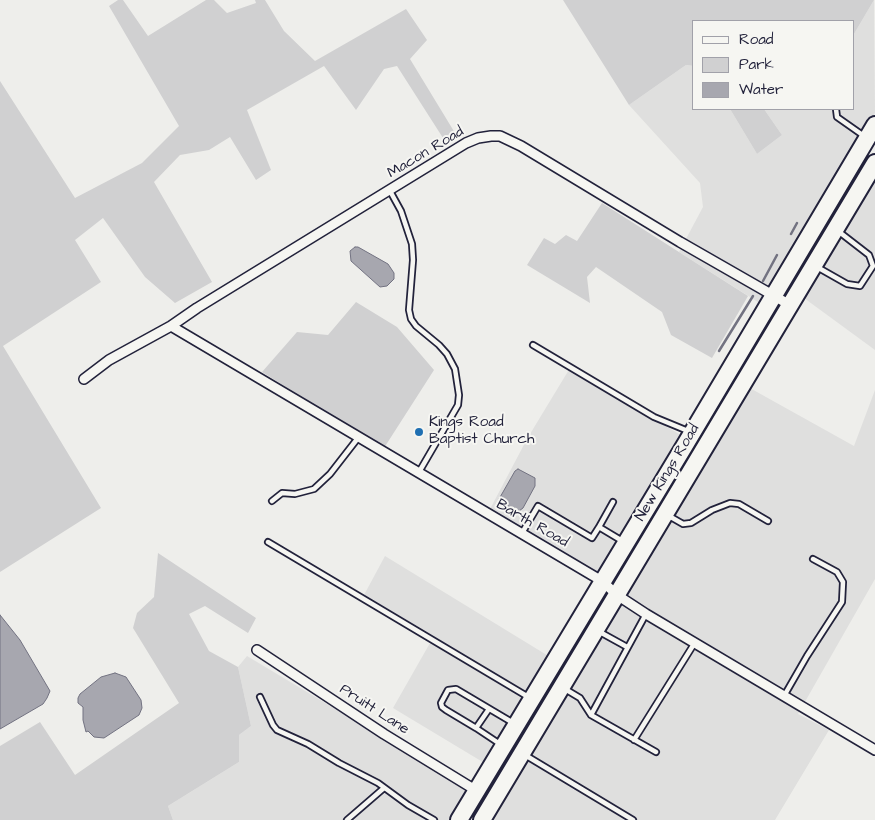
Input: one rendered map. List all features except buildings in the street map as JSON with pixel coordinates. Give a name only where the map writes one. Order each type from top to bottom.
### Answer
[{"type":"highway","points":[[826,246],[844,196],[864,161],[868,136]]},
{"type":"highway","name":"New Kings Road","points":[[459,820],[868,136]]},
{"type":"highway","name":"New Kings Road","points":[[482,820],[875,164]]},
{"type":"street","name":"Macon Road","points":[[84,379],[109,360],[171,326],[197,308],[466,143],[478,138],[491,136],[500,136],[521,146],[680,242],[790,305]]},
{"type":"street","name":"Barth Road","points":[[171,326],[602,581],[617,595],[694,644],[875,750]]},
{"type":"street","name":"Pruitt Lane","points":[[257,650],[384,734],[477,791]]},
{"type":"lane","points":[[836,110],[837,116],[868,136]]},
{"type":"lane","points":[[390,191],[401,210],[412,244],[413,260],[409,310],[411,319],[416,326],[447,354],[456,376],[458,405],[418,473]]},
{"type":"lane","points":[[814,265],[847,284],[860,286],[873,266],[869,255],[835,230]]},
{"type":"lane","points":[[532,345],[654,417],[692,432]]},
{"type":"lane","points":[[272,501],[282,493],[295,494],[314,489],[330,474],[358,438]]},
{"type":"lane","points":[[522,534],[538,506],[592,538],[614,502]]},
{"type":"lane","points":[[666,514],[683,524],[691,523],[712,510],[730,503],[739,504],[768,521]]},
{"type":"lane","points":[[599,527],[625,542]]},
{"type":"lane","points":[[268,542],[531,699]]},
{"type":"lane","points":[[784,698],[807,656],[842,602],[843,582],[837,572],[813,559]]},
{"type":"lane","points":[[591,715],[646,614]]},
{"type":"lane","points":[[596,630],[627,647]]},
{"type":"lane","points":[[634,740],[694,644]]},
{"type":"lane","points":[[562,687],[580,698],[591,715],[656,752]]},
{"type":"lane","points":[[503,746],[442,707],[441,703],[448,690],[456,689],[516,724]]},
{"type":"lane","points":[[260,697],[273,725],[278,730],[308,744],[384,788],[434,820]]},
{"type":"lane","points":[[476,728],[489,709]]},
{"type":"lane","points":[[522,753],[633,820]]},
{"type":"lane","points":[[347,820],[384,788]]},
{"type":"shaded area","points":[[874,0],[875,113],[761,304],[679,252],[703,207],[700,183],[629,105],[686,65],[692,66],[692,110],[731,110],[757,154],[782,135],[765,110],[855,110],[855,32]]},
{"type":"shaded area","points":[[875,177],[875,350],[804,298]]},
{"type":"shaded area","points":[[570,368],[684,437],[599,575],[489,511],[527,439]]},
{"type":"shaded area","points":[[748,387],[854,446],[875,390],[875,579],[798,714],[829,730],[775,820],[490,820]]},
{"type":"shaded area","points":[[385,556],[550,657],[486,764],[393,708],[434,636],[364,595]]},
{"type":"shaded area","points":[[247,656],[472,791],[454,820],[173,820],[168,806],[239,762],[239,735],[251,726],[238,667]]},
{"type":"green space","points":[[118,0],[123,0],[148,36],[206,0],[214,0],[227,13],[256,3],[255,0],[265,0],[284,31],[315,61],[406,9],[427,40],[410,59],[455,133],[443,138],[397,66],[384,69],[356,110],[324,66],[247,110],[271,170],[256,180],[230,137],[209,150],[180,155],[154,182],[212,282],[175,303],[145,277],[103,218],[75,240],[101,282],[3,346],[101,508],[0,572],[0,81],[75,198],[142,163],[179,126],[109,6]]},
{"type":"green space","points":[[563,0],[874,0],[855,32],[855,20],[692,20],[692,66],[686,65],[629,105]]},
{"type":"green space","points":[[731,110],[765,110],[782,135],[757,154]]},
{"type":"green space","points":[[602,203],[748,296],[712,358],[671,335],[662,312],[596,267],[587,277],[590,303],[527,265],[544,238],[555,244],[566,235],[577,241]]},
{"type":"green space","points":[[356,302],[397,327],[434,370],[384,448],[262,372],[297,332],[328,335]]},
{"type":"green space","points":[[158,553],[256,618],[248,633],[205,606],[189,614],[209,651],[238,667],[251,726],[239,735],[239,762],[168,806],[173,820],[0,820],[0,746],[40,722],[75,775],[179,703],[133,628],[137,613],[154,597]]},
{"type":"water","points":[[355,247],[388,264],[394,273],[394,279],[387,286],[380,287],[351,261],[350,251]]},
{"type":"water","points":[[518,469],[535,478],[535,486],[523,508],[515,511],[499,499]]},
{"type":"water","points":[[0,615],[20,640],[50,691],[43,704],[0,729]]},
{"type":"water","points":[[115,673],[126,677],[141,700],[142,708],[139,715],[104,738],[94,737],[88,731],[86,732],[83,720],[83,707],[78,703],[78,698],[80,694],[101,677]]},
{"type":"waterway","points":[[791,234],[797,223]]},
{"type":"waterway","points":[[763,281],[777,255]]},
{"type":"waterway","points":[[719,351],[753,296]]},
{"type":"place","name":"Kings Road Baptist Church","points":[[419,432]]}]
